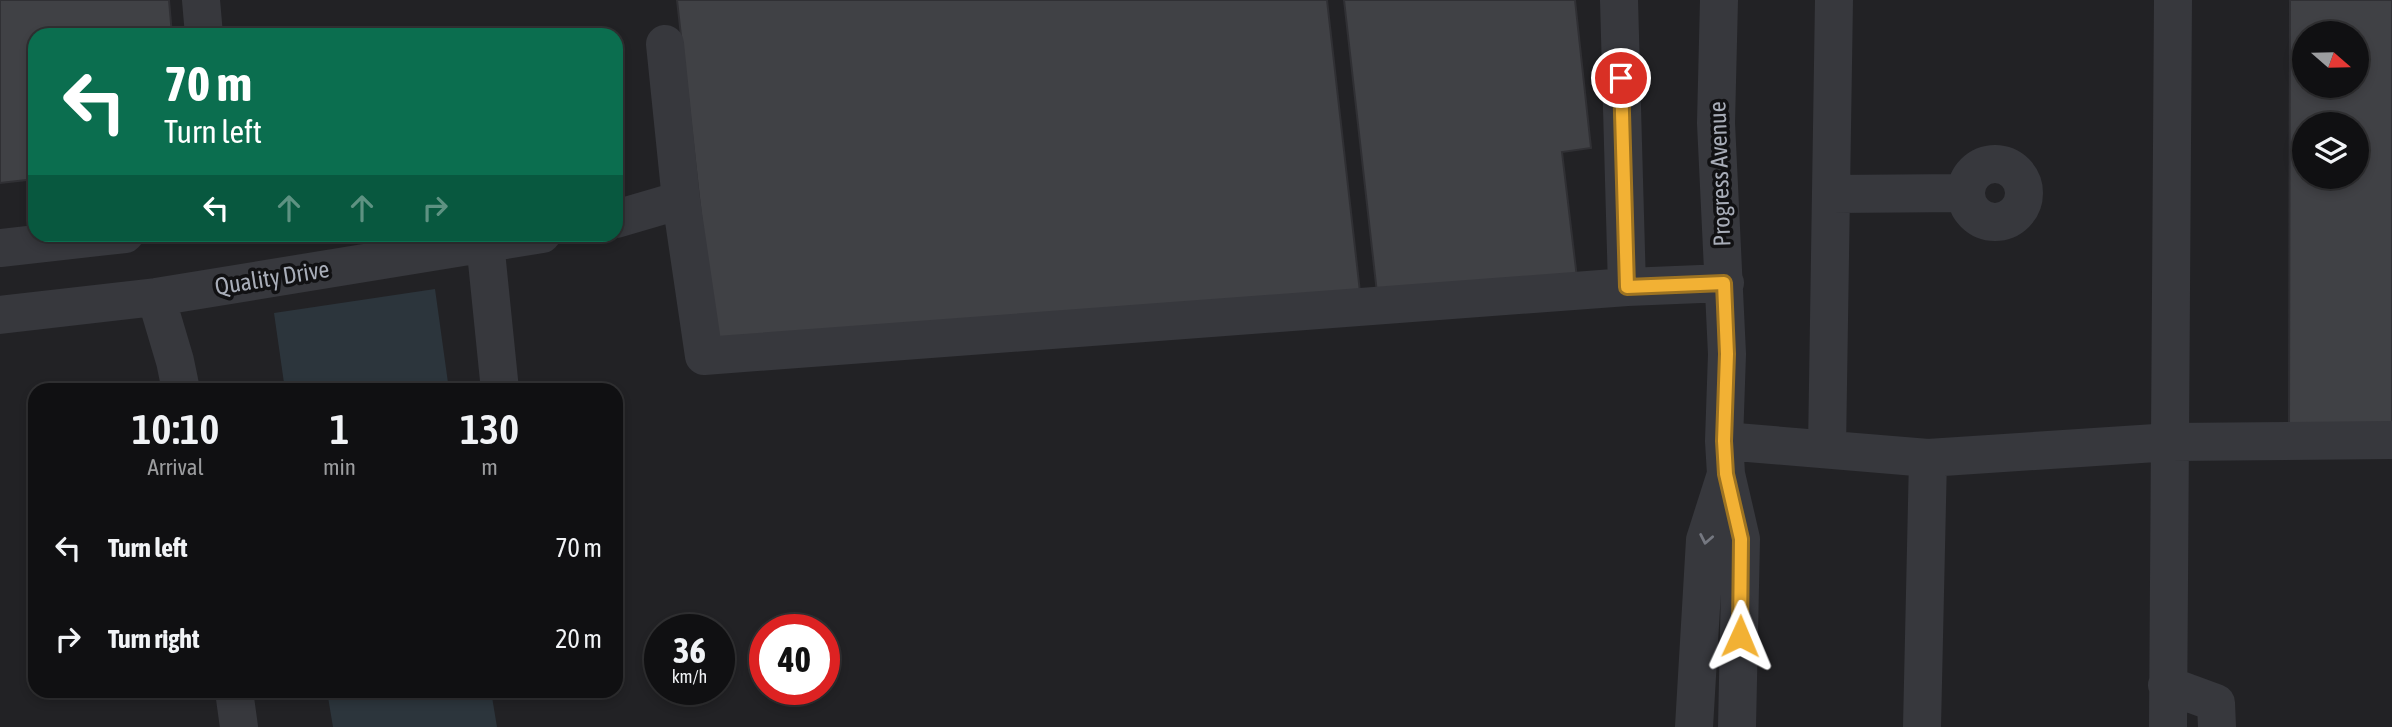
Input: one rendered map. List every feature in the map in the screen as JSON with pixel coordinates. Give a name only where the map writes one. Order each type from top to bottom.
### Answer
[{"type":"street","points":[[201,0],[203,28]]},
{"type":"street","points":[[1619,0],[1627,287]]},
{"type":"street","name":"Progress Avenue","points":[[1719,0],[1716,122],[1727,354],[1725,457],[1741,539],[1737,727]]},
{"type":"street","points":[[1827,449],[1834,0]]},
{"type":"street","points":[[2168,727],[2173,0]]},
{"type":"street","points":[[665,44],[681,200],[704,356],[1627,287],[1724,283]]},
{"type":"street","points":[[1831,194],[1966,193]]},
{"type":"street","points":[[623,217],[681,200]]},
{"type":"street","points":[[0,248],[54,242]]},
{"type":"street","points":[[485,242],[499,383]]},
{"type":"street","name":"Quality Drive","points":[[0,315],[156,297],[485,242]]},
{"type":"street","points":[[156,297],[176,361],[180,383]]},
{"type":"street","points":[[1725,457],[1827,449],[1928,458],[2171,442],[2392,440]]},
{"type":"street","name":"Progress Avenue","points":[[1694,727],[1705,540],[1725,457]]},
{"type":"street","points":[[1922,727],[1928,458]]},
{"type":"street","points":[[2167,685],[2216,703],[2217,727]]},
{"type":"street","points":[[235,698],[239,727]]},
{"type":"shaded area","points":[[0,0],[2392,0],[2392,727],[0,727]]},
{"type":"shaded area","points":[[435,289],[448,383],[284,383],[274,313]]},
{"type":"shaded area","points":[[328,698],[492,698],[497,727],[333,727]]},
{"type":"building","points":[[0,0],[169,0],[171,28],[28,28],[28,180],[0,183]]},
{"type":"building","points":[[677,0],[1327,0],[1360,292],[718,367]]},
{"type":"building","points":[[1344,0],[1575,0],[1591,148],[1562,152],[1577,278],[1378,302]]},
{"type":"building","points":[[2290,0],[2392,0],[2392,427],[2289,427]]},
{"type":"route","points":[[1621,78],[1627,287],[1724,283],[1727,354],[1724,441],[1726,474],[1741,539],[1740,636]]}]
